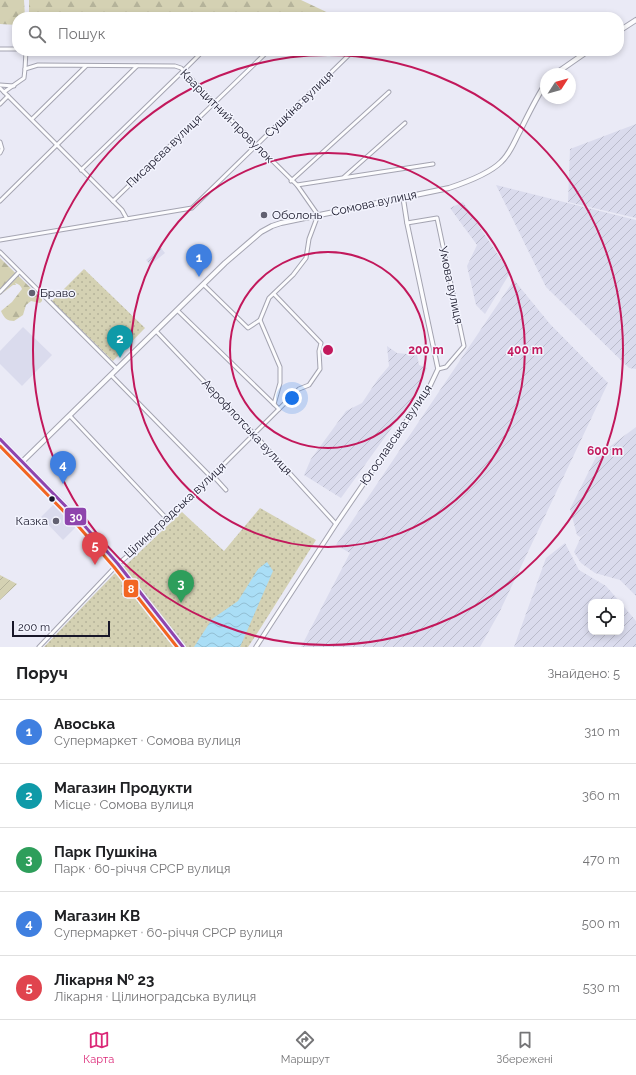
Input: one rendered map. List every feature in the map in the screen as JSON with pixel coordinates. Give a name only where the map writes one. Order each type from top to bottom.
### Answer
[{"type":"main road","points":[[624,28],[636,20]]},
{"type":"main road","points":[[564,68],[581,56]]},
{"type":"main road","name":"Сомова вулиця","points":[[22,462],[111,374],[178,311],[225,263],[267,229],[281,223],[437,190],[458,185],[469,180],[500,163],[508,154],[540,92]]},
{"type":"main road","points":[[22,462],[83,524],[118,564],[183,647]]},
{"type":"street","points":[[0,49],[12,49]]},
{"type":"street","points":[[4,92],[24,78],[26,56]]},
{"type":"street","points":[[81,170],[198,56]]},
{"type":"street","name":"Писарєва вулиця","points":[[113,201],[263,56]]},
{"type":"street","name":"Сушкіна вулиця","points":[[127,219],[192,208],[348,56]]},
{"type":"street","name":"Кварцитний провулок","points":[[25,69],[38,65],[178,67],[297,185],[318,215]]},
{"type":"street","points":[[32,120],[86,66]]},
{"type":"street","points":[[0,201],[137,66]]},
{"type":"street","points":[[0,85],[14,86]]},
{"type":"street","points":[[0,88],[122,210],[127,219],[0,240]]},
{"type":"street","points":[[291,180],[390,92]]},
{"type":"street","points":[[0,104],[8,96]]},
{"type":"street","points":[[344,177],[405,123]]},
{"type":"street","points":[[0,142],[2,149],[0,153]]},
{"type":"street","points":[[297,185],[433,164]]},
{"type":"street","points":[[403,197],[407,223],[438,369]]},
{"type":"street","points":[[204,285],[248,328],[260,320],[269,298],[293,275],[306,258],[309,239],[318,215]]},
{"type":"street","name":"Умова вулиця","points":[[407,223],[437,218],[464,346],[446,367],[438,369]]},
{"type":"street","points":[[0,252],[117,369]]},
{"type":"street","points":[[0,292],[19,272]]},
{"type":"street","name":"Цілиноградська вулиця","points":[[39,647],[118,564],[150,537],[299,389],[309,385],[319,371],[319,351],[321,345],[274,294]]},
{"type":"street","points":[[178,311],[279,408]]},
{"type":"street","points":[[260,320],[280,368],[280,382],[274,404]]},
{"type":"street","name":"Аерофлотська вулиця","points":[[156,331],[254,434],[336,524]]},
{"type":"street","name":"Югославська вулиця","points":[[256,647],[336,524],[429,388],[438,369]]},
{"type":"street","points":[[111,374],[211,477],[216,479],[226,490]]},
{"type":"street","points":[[70,416],[167,519]]},
{"type":"street","points":[[0,439],[22,462]]},
{"type":"shaded area","points":[[636,124],[636,218],[568,202],[570,149]]},
{"type":"shaded area","points":[[496,185],[636,220],[636,369],[629,368],[546,287]]},
{"type":"shaded area","points":[[463,202],[510,273],[485,314],[476,305],[467,266],[477,245],[450,208]]},
{"type":"shaded area","points":[[161,248],[165,253],[150,265],[146,260]]},
{"type":"shaded area","points":[[514,280],[550,324],[608,383],[499,613],[480,647],[301,647],[350,553],[336,545]]},
{"type":"shaded area","points":[[23,327],[52,355],[22,386],[0,364],[0,351]]},
{"type":"shaded area","points":[[387,346],[397,353],[417,355],[419,365],[427,368],[411,401],[341,498],[304,475],[311,459],[346,411],[362,403],[378,379],[389,366]]},
{"type":"shaded area","points":[[636,427],[636,596],[620,580],[595,573],[581,563],[574,552],[581,537],[599,525],[580,537],[577,535],[570,509],[596,457]]},
{"type":"shaded area","points":[[55,503],[77,526],[63,540],[41,517]]},
{"type":"shaded area","points":[[565,543],[579,570],[606,586],[617,599],[588,599],[588,635],[624,635],[624,607],[636,621],[636,647],[514,647],[546,558]]},
{"type":"green space","points":[[0,0],[24,0],[25,12],[12,12],[12,25],[0,24]]},
{"type":"green space","points":[[29,0],[301,0],[326,12],[29,12]]},
{"type":"green space","points":[[0,258],[42,299],[40,303],[31,301],[26,305],[23,315],[14,321],[6,319],[1,311],[12,302],[22,289],[20,285],[15,283],[16,285],[13,285],[0,295]]},
{"type":"green space","points":[[84,269],[145,328],[113,361],[52,301]]},
{"type":"green space","points":[[260,508],[316,540],[248,647],[44,647],[114,574],[126,565],[182,512],[224,551]]},
{"type":"green space","points":[[0,575],[17,584],[0,600]]},
{"type":"water","points":[[267,562],[273,571],[240,647],[194,647],[212,619],[238,601],[258,569]]},
{"type":"transit line","name":"30","points":[[0,439],[83,524],[118,564],[183,647]]},
{"type":"transit line","name":"8","points":[[0,446],[79,527],[114,567],[177,647]]},
{"type":"place","name":"Оболонь","points":[[264,215]]},
{"type":"place","name":"Авоська","points":[[199,277]]},
{"type":"place","name":"Браво","points":[[32,293]]},
{"type":"place","name":"Магазин Продукти","points":[[120,358]]},
{"type":"place","name":"Магазин КВ","points":[[63,484]]},
{"type":"place","name":"Казка","points":[[56,521]]},
{"type":"place","name":"Лікарня № 23","points":[[95,565]]},
{"type":"place","name":"Парк Пушкіна","points":[[181,603]]}]
